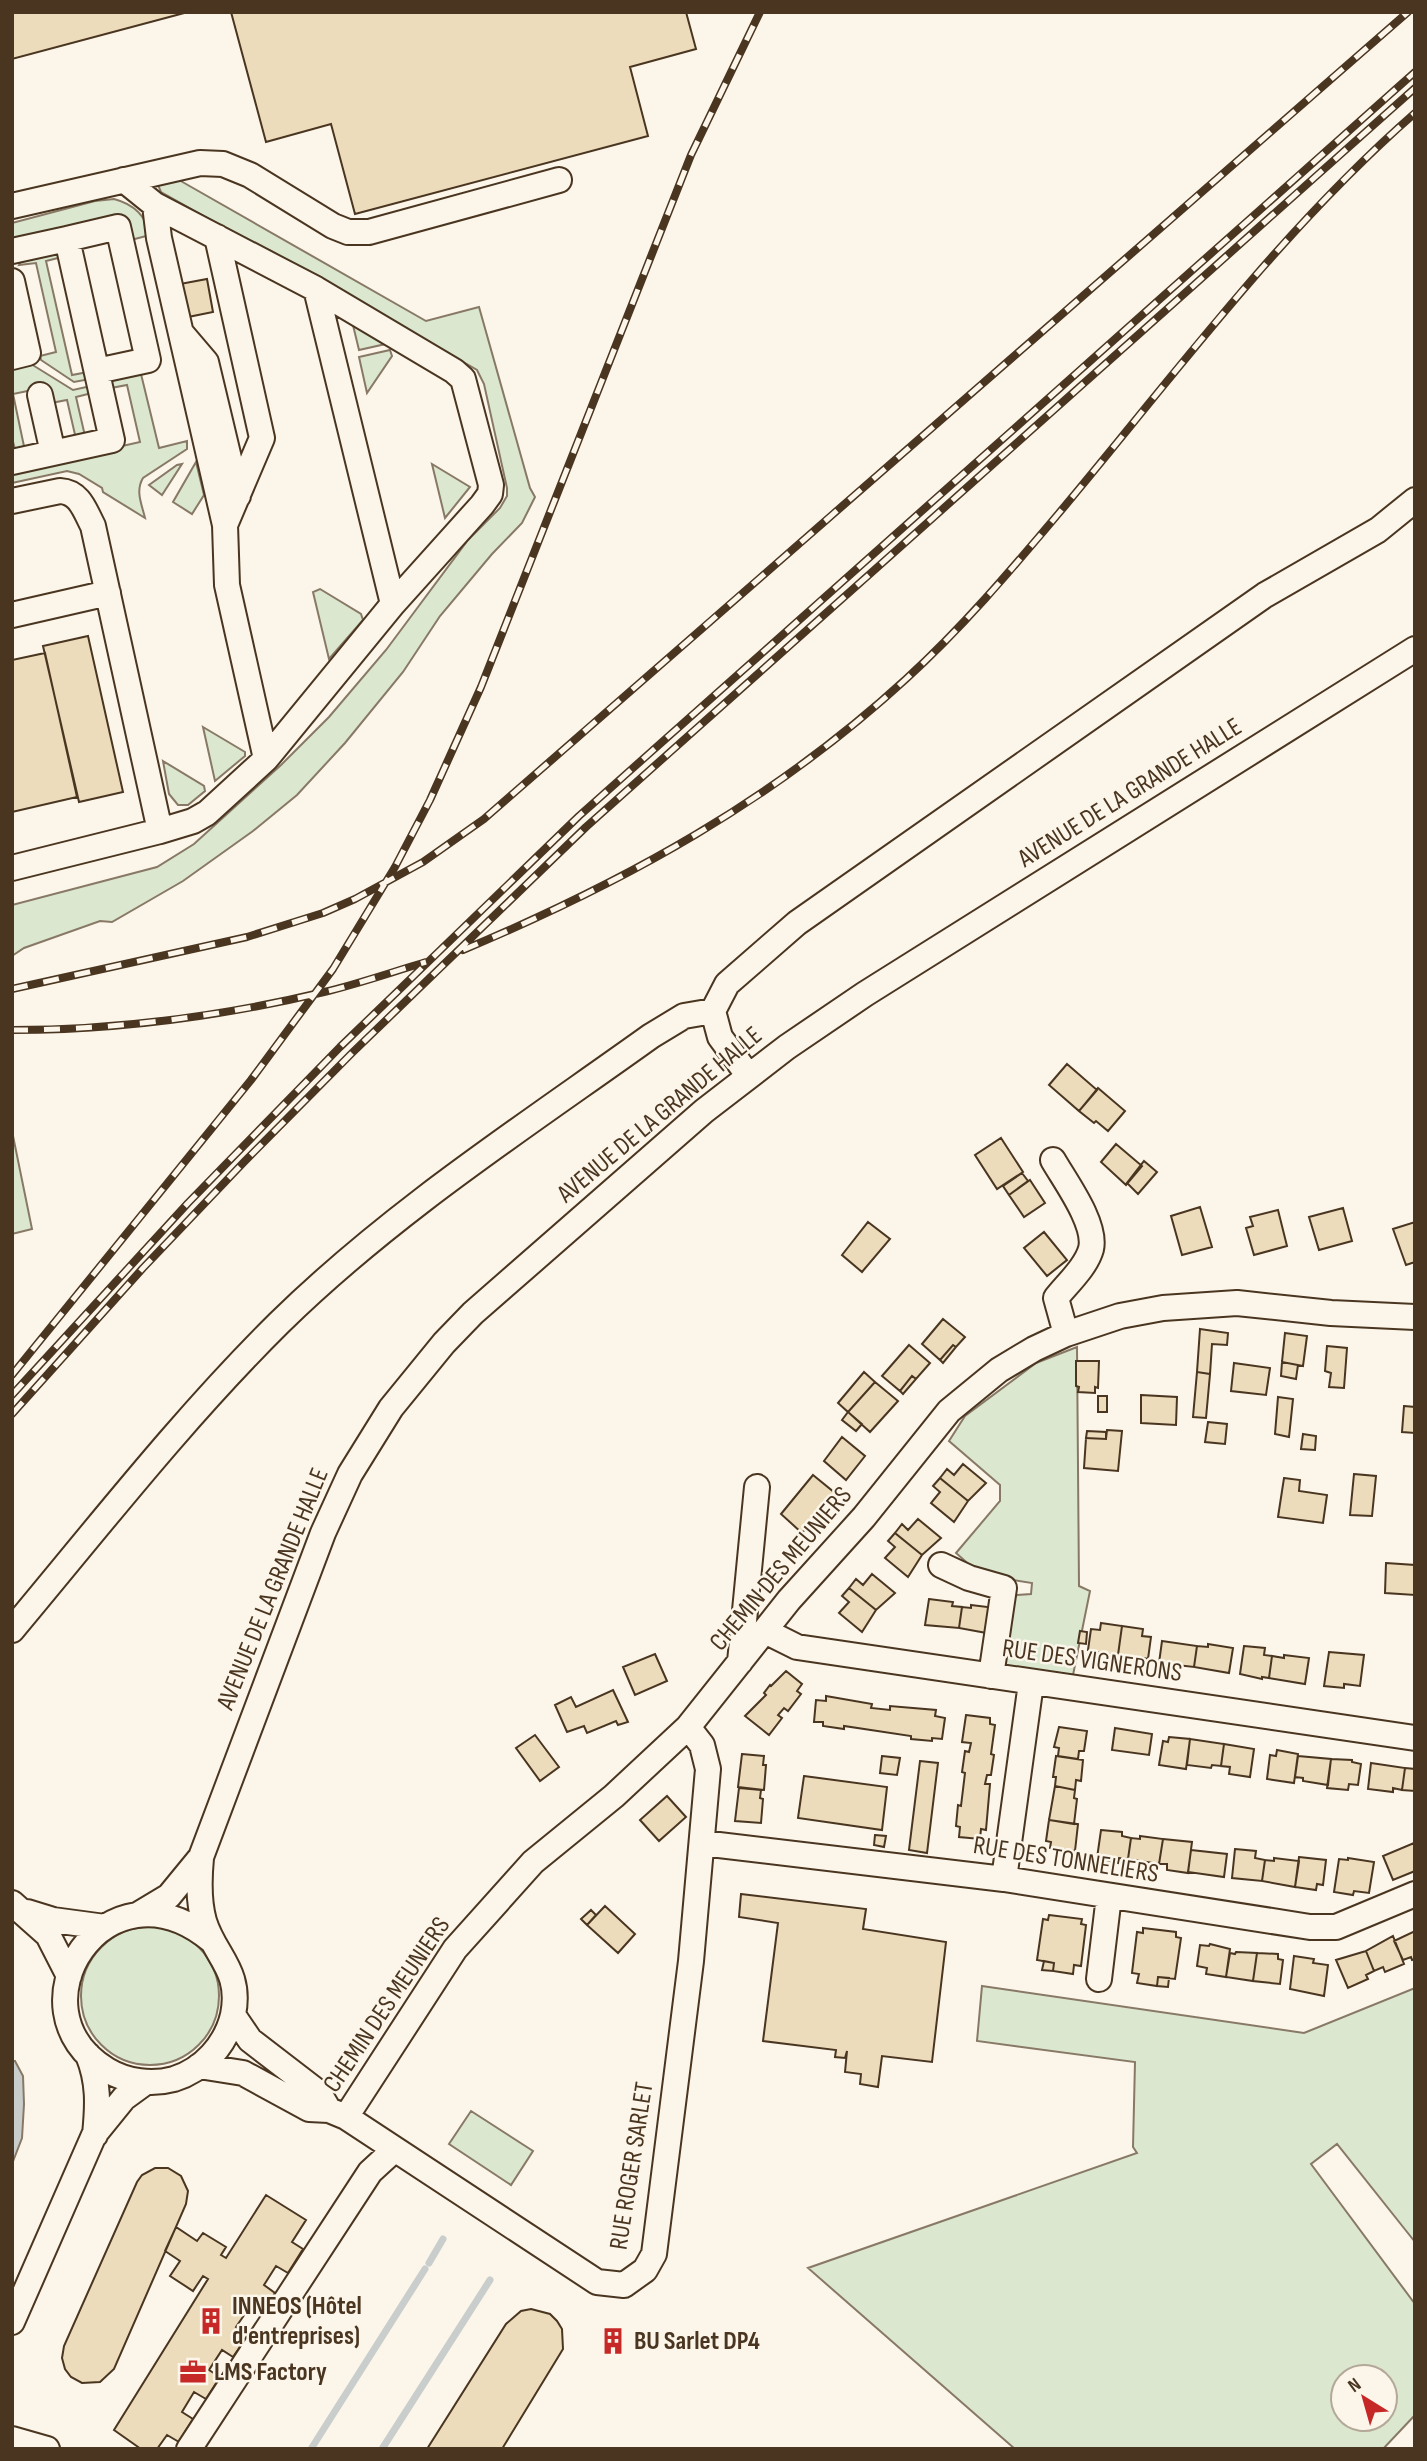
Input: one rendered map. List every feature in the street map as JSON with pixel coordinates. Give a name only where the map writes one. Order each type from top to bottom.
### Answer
[{"type":"street","points":[[12,206],[200,163],[223,164],[250,175],[333,226],[348,232],[369,232],[559,180]]},
{"type":"street","points":[[12,868],[160,831],[193,821],[207,813],[266,759],[393,604],[490,494],[488,473],[463,379],[454,370],[316,289],[155,205],[124,180]]},
{"type":"street","points":[[155,205],[159,238],[225,525],[227,584],[266,759]]},
{"type":"street","points":[[12,251],[118,227],[148,360],[97,371]]},
{"type":"street","points":[[217,237],[262,438],[225,525]]},
{"type":"street","points":[[12,463],[112,440],[67,239]]},
{"type":"street","points":[[12,281],[28,353],[12,357]]},
{"type":"street","points":[[316,289],[393,604]]},
{"type":"street","points":[[180,332],[206,362],[238,496]]},
{"type":"street","points":[[40,395],[53,453]]},
{"type":"street","points":[[12,501],[68,491],[77,497],[93,526],[160,831]]},
{"type":"street","points":[[748,1075],[720,1037],[713,1011],[727,984],[797,923],[1254,603],[1378,530],[1415,499]]},
{"type":"street","points":[[12,615],[108,593]]},
{"type":"street","name":"AVENUE DE LA GRANDE HALLE","points":[[139,1914],[169,1896],[201,1857],[323,1532],[350,1474],[391,1408],[444,1343],[473,1314],[748,1075],[865,994],[1415,649]]},
{"type":"street","points":[[12,1630],[192,1417],[241,1363],[312,1293],[395,1221],[651,1036],[684,1016],[713,1011]]},
{"type":"street","points":[[1052,1160],[1088,1222],[1092,1236],[1086,1261],[1056,1298],[1066,1334]]},
{"type":"street","name":"CHEMIN DES MEUNIERS","points":[[337,2113],[455,1949],[533,1862],[614,1796],[688,1727],[789,1600],[864,1517],[949,1411],[999,1370],[1066,1334],[1120,1316],[1200,1304],[1237,1303],[1331,1313],[1415,1317]]},
{"type":"street","points":[[740,1662],[757,1487]]},
{"type":"street","points":[[941,1565],[969,1578],[1004,1588],[991,1676]]},
{"type":"street","name":"RUE DES VIGNERONS","points":[[765,1631],[797,1647],[1415,1738]]},
{"type":"street","points":[[1004,1879],[1031,1683]]},
{"type":"street","name":"RUE ROGER SARLET","points":[[337,2113],[597,2282],[624,2285],[645,2270],[653,2253],[691,1961],[708,1769],[702,1745],[688,1727]]},
{"type":"street","name":"RUE DES TONNELIERS","points":[[702,1843],[1004,1879],[1310,1927],[1336,1927],[1415,1894]]},
{"type":"street","name":"AVENUE DE LA GRANDE HALLE","points":[[201,1857],[200,1898],[211,1940]]},
{"type":"street","points":[[1099,1979],[1109,1896]]},
{"type":"street","points":[[18,1907],[53,1920],[104,1927]]},
{"type":"street","points":[[18,1907],[48,1935],[69,1976]]},
{"type":"street","points":[[139,1914],[176,1918],[196,1927],[211,1940],[223,1956],[231,1975],[233,2015],[226,2034],[215,2052],[199,2066],[174,2079],[146,2082],[114,2074],[88,2055],[79,2044],[68,2018],[66,2004],[69,1976],[81,1950],[104,1927],[139,1914]]},
{"type":"street","name":"CHEMIN DES MEUNIERS","points":[[233,2015],[250,2040],[319,2093],[337,2113]]},
{"type":"street","points":[[88,2055],[98,2087],[94,2135]]},
{"type":"street","name":"CHEMIN DES MEUNIERS","points":[[199,2066],[243,2073],[309,2109],[337,2113]]},
{"type":"street","points":[[12,2322],[94,2135],[124,2098],[146,2082]]},
{"type":"street","points":[[189,2449],[370,2172],[394,2150]]},
{"type":"street","points":[[12,2439],[47,2449]]},
{"type":"green space","points":[[179,180],[426,321],[479,307],[530,488],[535,497],[522,523],[440,616],[403,672],[345,743],[297,795],[253,831],[183,881],[112,922],[100,921],[24,948],[12,956],[12,905],[157,867],[194,844],[281,765],[329,717],[386,650],[468,540],[500,508],[507,496],[484,384],[477,370],[269,250],[264,250],[161,192],[158,185]]},
{"type":"green space","points":[[114,199],[138,211],[150,235],[131,240],[12,239],[12,223],[95,201]]},
{"type":"green space","points":[[58,250],[62,257],[46,261],[72,375],[88,372],[90,379],[74,382],[41,360],[40,356],[56,352],[36,263],[19,265],[21,261]]},
{"type":"green space","points":[[352,321],[390,343],[359,350]]},
{"type":"green space","points":[[390,350],[392,356],[367,393],[359,357]]},
{"type":"green space","points":[[31,364],[73,390],[91,386],[92,393],[76,397],[85,436],[76,439],[67,400],[51,403],[47,387],[13,394],[25,451],[16,453],[12,438],[12,368]]},
{"type":"green space","points":[[141,374],[159,448],[187,441],[187,449],[143,478],[139,493],[145,518],[79,474],[67,471],[12,483],[12,471],[140,442],[127,385],[111,388],[110,381]]},
{"type":"green space","points":[[196,462],[204,495],[192,514],[173,502]]},
{"type":"green space","points":[[182,464],[162,495],[149,485],[177,465]]},
{"type":"green space","points":[[432,464],[470,487],[445,518]]},
{"type":"green space","points":[[320,589],[361,614],[363,620],[329,659],[313,592]]},
{"type":"green space","points":[[203,727],[245,752],[245,756],[215,781]]},
{"type":"green space","points":[[163,761],[204,786],[205,791],[188,805],[178,805],[169,794]]},
{"type":"green space","points":[[12,1131],[32,1229],[12,1234]]},
{"type":"green space","points":[[1077,1347],[1079,1586],[1090,1591],[1072,1680],[1001,1673],[1009,1603],[1017,1595],[1031,1594],[1032,1583],[981,1575],[956,1553],[1000,1501],[1000,1485],[949,1441],[965,1416],[1036,1363]]},
{"type":"green space","points":[[150,1927],[177,1932],[199,1947],[214,1969],[219,1996],[214,2023],[199,2045],[177,2060],[150,2065],[123,2060],[101,2045],[86,2023],[81,1996],[86,1969],[101,1947],[123,1932]]},
{"type":"green space","points":[[982,1986],[1304,2033],[1415,1988],[1415,2242],[1337,2144],[1311,2164],[1415,2304],[1415,2415],[1399,2432],[1399,2363],[1329,2363],[1329,2433],[1398,2433],[1383,2449],[1015,2449],[808,2268],[1137,2153],[1133,2147],[1135,2062],[977,2041]]},
{"type":"green space","points":[[471,2111],[533,2151],[511,2185],[449,2144]]},
{"type":"shaded area","points":[[12,2061],[15,2061],[23,2076],[24,2104],[22,2138],[12,2164]]},
{"type":"building","points":[[12,12],[188,12],[12,59]]},
{"type":"building","points":[[231,12],[686,12],[696,49],[630,67],[648,136],[355,214],[331,124],[266,142]]},
{"type":"building","points":[[207,279],[213,312],[188,317],[180,284]]},
{"type":"building","points":[[88,636],[123,792],[79,802],[43,646]]},
{"type":"building","points":[[45,653],[77,797],[12,812],[12,660]]},
{"type":"building","points":[[1067,1064],[1097,1090],[1079,1111],[1049,1085]]},
{"type":"building","points":[[1098,1088],[1125,1111],[1108,1131],[1079,1111]]},
{"type":"building","points":[[1001,1138],[1023,1172],[997,1189],[975,1155]]},
{"type":"building","points":[[1116,1144],[1142,1166],[1126,1185],[1101,1162]]},
{"type":"building","points":[[1144,1161],[1157,1172],[1138,1194],[1127,1183]]},
{"type":"building","points":[[1022,1173],[1028,1181],[1009,1195],[1003,1186]]},
{"type":"building","points":[[1030,1180],[1045,1203],[1024,1217],[1009,1195]]},
{"type":"building","points":[[1200,1207],[1212,1247],[1182,1255],[1171,1216]]},
{"type":"building","points":[[1343,1208],[1352,1241],[1319,1250],[1309,1217]]},
{"type":"building","points":[[1278,1210],[1287,1246],[1254,1255],[1246,1228],[1253,1226],[1250,1217]]},
{"type":"building","points":[[868,1222],[890,1239],[862,1272],[842,1255]]},
{"type":"building","points":[[1415,1222],[1415,1262],[1406,1265],[1393,1229]]},
{"type":"building","points":[[1044,1232],[1067,1260],[1047,1276],[1024,1248]]},
{"type":"building","points":[[943,1319],[965,1337],[956,1347],[953,1345],[940,1360],[922,1344]]},
{"type":"building","points":[[1200,1329],[1228,1333],[1227,1345],[1212,1344],[1210,1374],[1197,1372]]},
{"type":"building","points":[[1285,1333],[1307,1336],[1303,1366],[1282,1362]]},
{"type":"building","points":[[909,1345],[930,1363],[916,1379],[912,1376],[900,1391],[882,1376]]},
{"type":"building","points":[[953,1345],[956,1347],[943,1363],[940,1360]]},
{"type":"building","points":[[1327,1346],[1347,1348],[1344,1388],[1329,1387],[1331,1373],[1325,1371]]},
{"type":"building","points":[[1076,1361],[1099,1361],[1098,1388],[1095,1387],[1095,1393],[1078,1392]]},
{"type":"building","points":[[1282,1362],[1298,1365],[1296,1379],[1281,1376]]},
{"type":"building","points":[[1234,1363],[1270,1368],[1266,1395],[1231,1391]]},
{"type":"building","points":[[864,1372],[875,1382],[848,1412],[838,1403]]},
{"type":"building","points":[[1197,1372],[1210,1374],[1206,1418],[1193,1417]]},
{"type":"building","points":[[912,1376],[916,1379],[903,1394],[900,1391]]},
{"type":"building","points":[[875,1382],[898,1401],[870,1432],[848,1412]]},
{"type":"building","points":[[1141,1395],[1177,1397],[1176,1425],[1141,1423]]},
{"type":"building","points":[[1098,1396],[1107,1396],[1107,1412],[1098,1412]]},
{"type":"building","points":[[1278,1397],[1293,1399],[1289,1437],[1275,1434]]},
{"type":"building","points":[[1404,1406],[1415,1407],[1415,1433],[1402,1432]]},
{"type":"building","points":[[848,1412],[862,1424],[856,1431],[842,1420]]},
{"type":"building","points":[[1208,1422],[1227,1424],[1225,1444],[1205,1442]]},
{"type":"building","points":[[1107,1430],[1122,1431],[1118,1471],[1084,1468],[1086,1438],[1106,1439]]},
{"type":"building","points":[[1087,1431],[1106,1432],[1106,1439],[1086,1438]]},
{"type":"building","points":[[1303,1434],[1316,1436],[1315,1450],[1301,1449]]},
{"type":"building","points":[[842,1437],[865,1456],[846,1480],[824,1461]]},
{"type":"building","points":[[963,1464],[986,1483],[968,1501],[940,1478],[947,1469],[954,1475]]},
{"type":"building","points":[[1354,1474],[1376,1476],[1372,1516],[1350,1515]]},
{"type":"building","points":[[813,1475],[835,1493],[802,1533],[781,1514]]},
{"type":"building","points":[[940,1478],[968,1501],[954,1522],[931,1503],[940,1492],[933,1486]]},
{"type":"building","points":[[1284,1478],[1300,1480],[1299,1491],[1327,1495],[1323,1523],[1278,1517]]},
{"type":"building","points":[[918,1519],[941,1538],[922,1555],[895,1533],[902,1524],[908,1530]]},
{"type":"building","points":[[895,1533],[922,1555],[908,1577],[885,1558],[895,1547],[888,1541]]},
{"type":"building","points":[[1386,1563],[1415,1565],[1415,1595],[1385,1593]]},
{"type":"building","points":[[872,1574],[895,1593],[876,1610],[849,1588],[856,1579],[863,1585]]},
{"type":"building","points":[[849,1588],[876,1610],[862,1632],[839,1613],[849,1602],[842,1596]]},
{"type":"building","points":[[929,1599],[953,1602],[952,1606],[962,1607],[959,1628],[925,1625]]},
{"type":"building","points":[[971,1605],[996,1608],[992,1634],[959,1628],[962,1607],[971,1608]]},
{"type":"building","points":[[1101,1623],[1122,1626],[1118,1655],[1097,1654],[1098,1652],[1088,1650],[1091,1629],[1100,1630]]},
{"type":"building","points":[[1122,1626],[1143,1629],[1142,1636],[1151,1637],[1148,1659],[1118,1655]]},
{"type":"building","points":[[1080,1631],[1087,1632],[1086,1644],[1078,1643]]},
{"type":"building","points":[[1162,1641],[1197,1646],[1194,1667],[1159,1663]]},
{"type":"building","points":[[1208,1644],[1233,1648],[1229,1673],[1194,1667],[1197,1646],[1208,1647]]},
{"type":"building","points":[[1244,1646],[1265,1648],[1264,1655],[1272,1656],[1269,1678],[1240,1674]]},
{"type":"building","points":[[1329,1652],[1364,1655],[1360,1686],[1324,1686]]},
{"type":"building","points":[[655,1654],[667,1681],[635,1695],[623,1667]]},
{"type":"building","points":[[1284,1655],[1309,1658],[1305,1684],[1269,1678],[1272,1656],[1284,1658]]},
{"type":"building","points":[[786,1671],[802,1684],[797,1691],[801,1694],[788,1711],[784,1708],[778,1715],[782,1718],[769,1735],[745,1716],[766,1695],[764,1693],[770,1685]]},
{"type":"building","points":[[613,1690],[628,1722],[618,1725],[616,1721],[587,1733],[584,1726],[567,1732],[555,1705],[571,1697],[576,1707]]},
{"type":"building","points":[[826,1696],[872,1704],[871,1708],[890,1710],[890,1706],[936,1710],[935,1716],[945,1718],[942,1739],[911,1739],[911,1736],[844,1726],[844,1729],[823,1726],[823,1722],[814,1722],[816,1700],[826,1701]]},
{"type":"building","points":[[966,1715],[990,1718],[990,1724],[995,1725],[991,1775],[987,1775],[985,1784],[990,1784],[986,1830],[981,1829],[980,1839],[959,1837],[960,1827],[956,1826],[965,1773],[962,1772],[965,1751],[969,1752],[971,1743],[962,1742]]},
{"type":"building","points":[[1059,1727],[1087,1731],[1084,1751],[1079,1751],[1078,1759],[1058,1756],[1059,1748],[1054,1747]]},
{"type":"building","points":[[1115,1728],[1152,1734],[1149,1755],[1112,1750]]},
{"type":"building","points":[[535,1735],[559,1767],[540,1781],[516,1748]]},
{"type":"building","points":[[1169,1737],[1190,1739],[1186,1769],[1159,1765],[1163,1741],[1168,1742]]},
{"type":"building","points":[[1190,1739],[1224,1744],[1221,1766],[1212,1765],[1211,1768],[1187,1765]]},
{"type":"building","points":[[1224,1744],[1254,1749],[1250,1777],[1229,1774],[1230,1767],[1221,1766]]},
{"type":"building","points":[[1277,1750],[1298,1754],[1294,1783],[1267,1779],[1270,1755],[1276,1756]]},
{"type":"building","points":[[742,1754],[764,1756],[764,1790],[738,1787]]},
{"type":"building","points":[[882,1756],[900,1758],[897,1775],[880,1773]]},
{"type":"building","points":[[1056,1756],[1083,1760],[1081,1781],[1076,1780],[1075,1790],[1055,1786],[1056,1777],[1053,1777]]},
{"type":"building","points":[[1298,1756],[1331,1759],[1328,1785],[1295,1777]]},
{"type":"building","points":[[1331,1759],[1352,1760],[1361,1764],[1358,1785],[1349,1784],[1348,1790],[1327,1788]]},
{"type":"building","points":[[920,1761],[938,1763],[927,1853],[909,1850]]},
{"type":"building","points":[[1371,1763],[1405,1768],[1402,1790],[1393,1788],[1393,1792],[1368,1789]]},
{"type":"building","points":[[1405,1768],[1415,1769],[1415,1791],[1402,1790]]},
{"type":"building","points":[[804,1776],[887,1787],[882,1830],[798,1818]]},
{"type":"building","points":[[1055,1786],[1075,1790],[1074,1798],[1077,1799],[1074,1824],[1049,1820]]},
{"type":"building","points":[[739,1788],[761,1790],[761,1823],[735,1821]]},
{"type":"building","points":[[667,1796],[686,1817],[659,1841],[640,1820]]},
{"type":"building","points":[[1049,1820],[1078,1824],[1075,1851],[1050,1848],[1051,1842],[1046,1841]]},
{"type":"building","points":[[1101,1830],[1122,1832],[1122,1836],[1131,1838],[1128,1859],[1119,1858],[1118,1863],[1097,1858]]},
{"type":"building","points":[[875,1835],[886,1836],[884,1847],[874,1845]]},
{"type":"building","points":[[1140,1836],[1163,1839],[1159,1864],[1128,1859],[1131,1838],[1140,1839]]},
{"type":"building","points":[[1163,1839],[1192,1842],[1188,1873],[1167,1870],[1167,1864],[1159,1864]]},
{"type":"building","points":[[1414,1843],[1415,1871],[1393,1880],[1383,1856]]},
{"type":"building","points":[[1235,1849],[1256,1851],[1255,1858],[1265,1860],[1262,1881],[1232,1878]]},
{"type":"building","points":[[1191,1850],[1227,1854],[1224,1877],[1188,1872]]},
{"type":"building","points":[[1299,1857],[1326,1860],[1323,1885],[1317,1884],[1316,1890],[1295,1887]]},
{"type":"building","points":[[1274,1858],[1299,1861],[1295,1887],[1262,1881],[1265,1860],[1274,1861]]},
{"type":"building","points":[[1339,1859],[1374,1862],[1369,1893],[1354,1891],[1353,1895],[1334,1892]]},
{"type":"building","points":[[741,1894],[866,1909],[863,1929],[946,1942],[932,2062],[882,2056],[878,2087],[860,2084],[861,2074],[845,2072],[847,2051],[845,2058],[835,2057],[836,2050],[763,2041],[778,1923],[739,1917]]},
{"type":"building","points":[[605,1906],[635,1934],[618,1953],[587,1925]]},
{"type":"building","points":[[591,1910],[596,1915],[587,1925],[581,1919]]},
{"type":"building","points":[[1049,1915],[1082,1919],[1081,1924],[1086,1925],[1081,1966],[1074,1965],[1073,1974],[1053,1971],[1054,1963],[1037,1960],[1043,1919],[1048,1920]]},
{"type":"building","points":[[1143,1928],[1176,1932],[1176,1937],[1181,1938],[1175,1979],[1158,1977],[1157,1986],[1137,1983],[1139,1974],[1132,1973],[1137,1932],[1143,1933]]},
{"type":"building","points":[[1415,1931],[1415,1959],[1412,1960],[1411,1957],[1403,1960],[1394,1941]]},
{"type":"building","points":[[1393,1936],[1404,1964],[1385,1972],[1383,1967],[1374,1971],[1366,1951]]},
{"type":"building","points":[[1210,1944],[1230,1949],[1226,1977],[1206,1974],[1207,1968],[1197,1966],[1200,1945]]},
{"type":"building","points":[[1366,1951],[1374,1971],[1366,1975],[1368,1979],[1348,1988],[1336,1960]]},
{"type":"building","points":[[1230,1953],[1257,1953],[1253,1981],[1226,1977]]},
{"type":"building","points":[[1257,1953],[1278,1954],[1278,1959],[1283,1960],[1280,1984],[1253,1981]]},
{"type":"building","points":[[1294,1956],[1314,1959],[1313,1963],[1328,1965],[1324,1996],[1290,1989]]},
{"type":"building","points":[[1044,1961],[1054,1963],[1053,1971],[1042,1970]]},
{"type":"building","points":[[1158,1977],[1169,1978],[1168,1987],[1157,1986]]},
{"type":"building","name":"INNEOS (Hôtel d'entreprises)","points":[[155,2168],[168,2168],[181,2176],[188,2191],[186,2204],[114,2369],[100,2382],[82,2383],[71,2377],[65,2369],[62,2358],[64,2346],[137,2182],[142,2175]]},
{"type":"building","name":"INNEOS (Hôtel d'entreprises)","points":[[266,2195],[306,2220],[292,2242],[303,2249],[288,2273],[276,2266],[264,2285],[275,2293],[260,2315],[249,2308],[236,2327],[248,2335],[233,2357],[222,2350],[209,2370],[220,2377],[206,2399],[194,2392],[182,2412],[193,2419],[179,2442],[167,2435],[157,2449],[141,2449],[114,2430],[208,2279],[203,2276],[193,2291],[170,2276],[180,2261],[165,2251],[176,2227],[197,2241],[203,2233],[226,2247],[221,2255],[226,2258]]},
{"type":"building","points":[[531,2309],[550,2314],[557,2321],[562,2329],[563,2349],[502,2449],[427,2449],[506,2324],[521,2311]]},
{"type":"building","name":"BU Sarlet DP4","points":[[610,2334],[621,2341],[617,2348],[606,2341]]},
{"type":"waterway","points":[[429,2263],[443,2239]]},
{"type":"waterway","points":[[311,2449],[425,2269]]},
{"type":"waterway","points":[[382,2449],[490,2280]]},
{"type":"railway","points":[[12,1375],[251,1080],[333,969],[395,867],[430,800],[481,687],[691,155],[760,12]]},
{"type":"railway","points":[[12,989],[247,937],[323,913],[423,862],[484,819],[1408,12]]},
{"type":"railway","points":[[12,1395],[188,1203],[340,1047],[579,816],[1415,72]]},
{"type":"railway","points":[[12,1414],[143,1268],[244,1162],[352,1053],[586,827],[1415,88]]},
{"type":"railway","points":[[463,950],[583,896],[697,834],[751,800],[856,723],[947,640],[1059,513],[1273,255],[1366,158],[1415,113]]},
{"type":"railway","points":[[12,1030],[130,1024],[208,1015],[324,992],[426,962]]},
{"type":"place","name":"INNEOS (Hôtel d'entreprises)","points":[[211,2321]]},
{"type":"place","name":"BU Sarlet DP4","points":[[613,2341]]},
{"type":"place","name":"LMS Factory","points":[[193,2372]]}]
